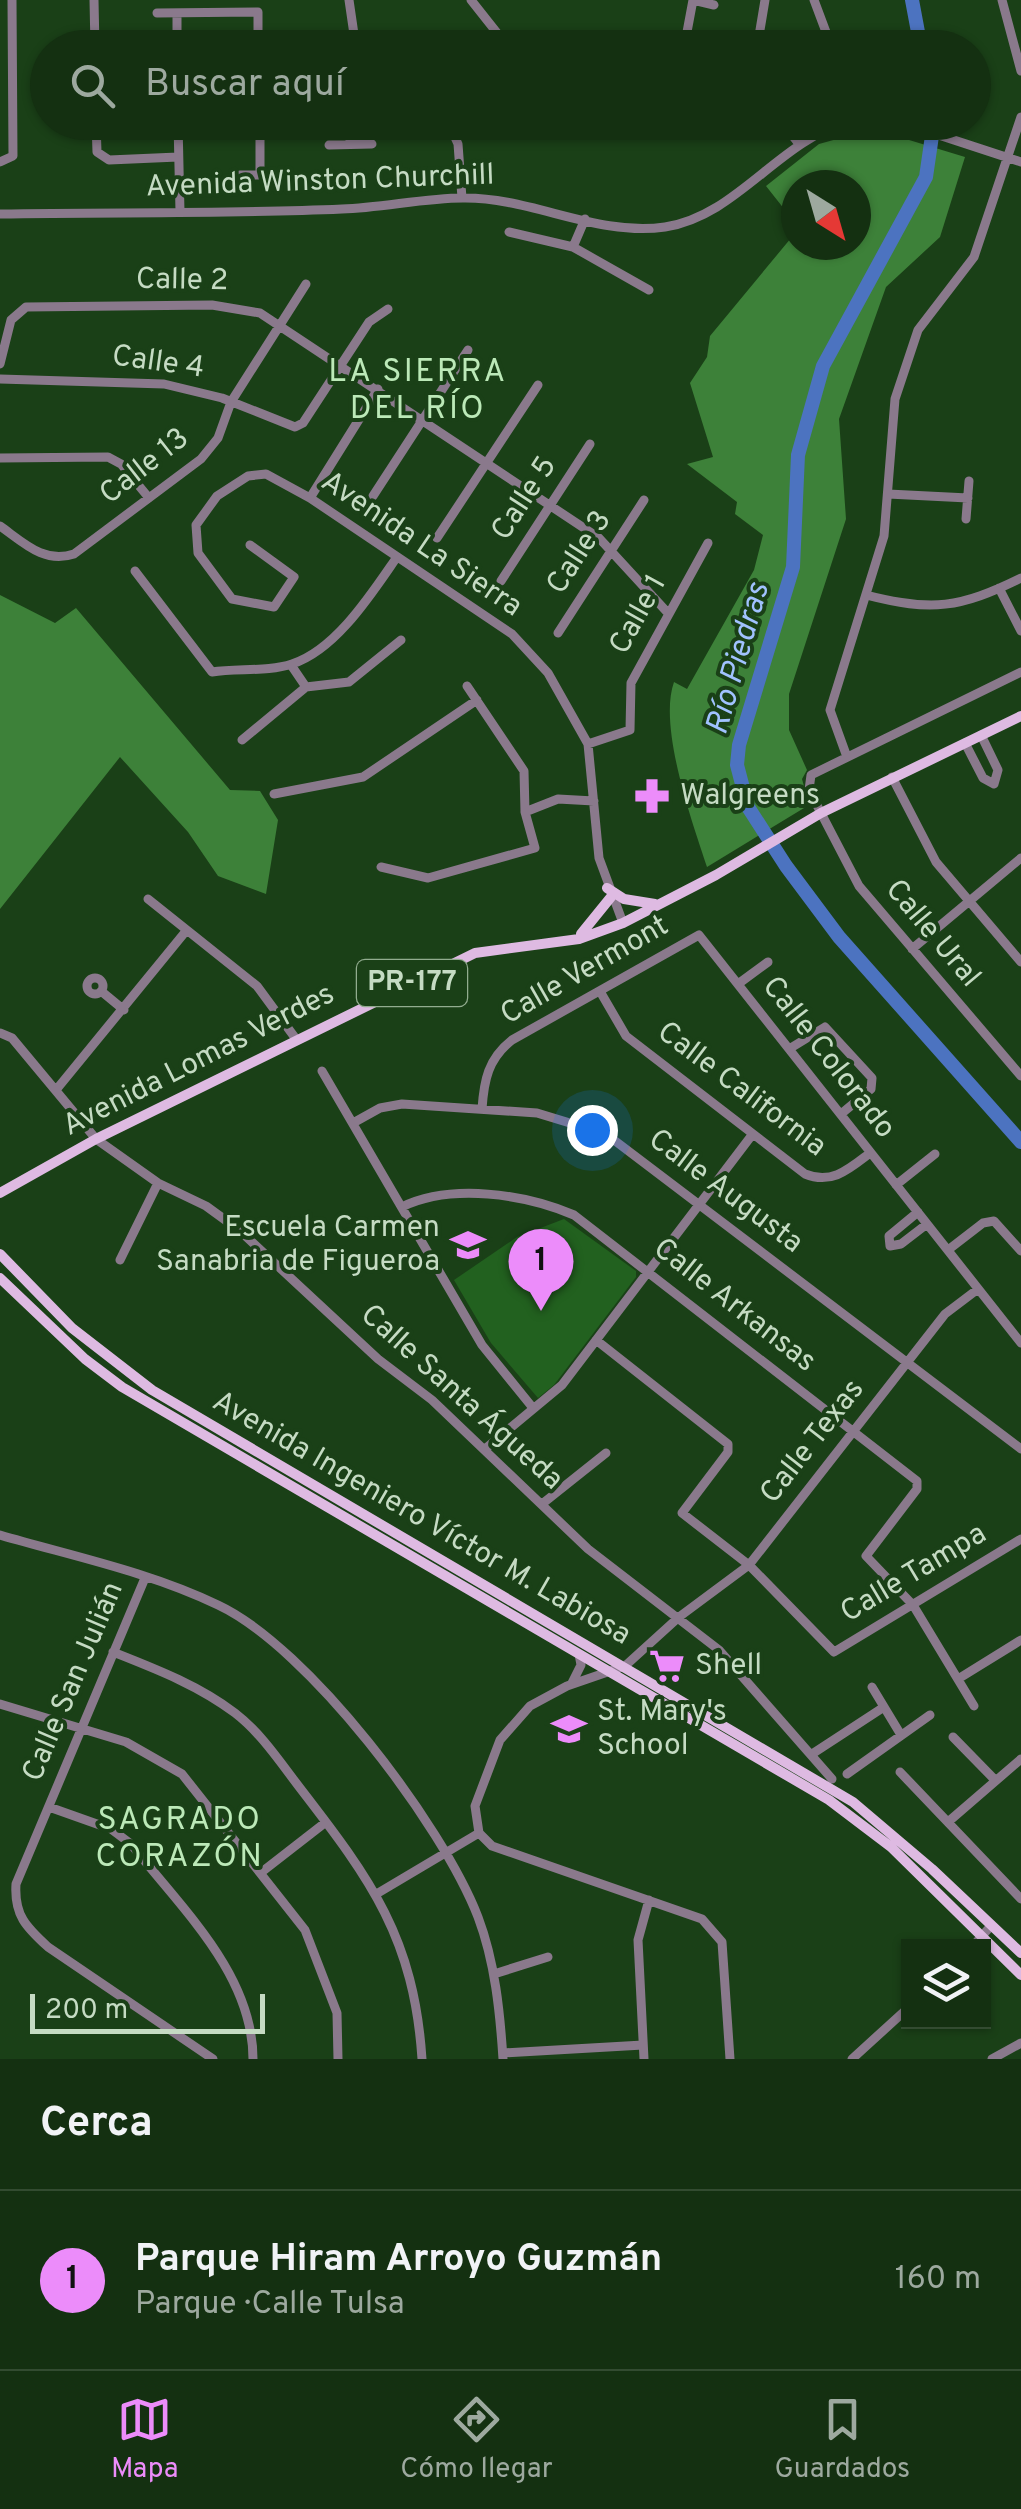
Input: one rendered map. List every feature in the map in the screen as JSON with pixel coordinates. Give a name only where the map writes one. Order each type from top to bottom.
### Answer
[{"type":"main road","name":"Avenida Lomas Verdes","points":[[1,1193],[96,1139],[475,952],[573,940],[623,922],[821,813],[1021,716]]},
{"type":"main road","points":[[573,940],[591,926],[609,893],[634,903],[661,904]]},
{"type":"main road","name":"Avenida Ingeniero Víctor M. Labiosa","points":[[0,1254],[72,1328],[152,1390],[852,1802],[932,1868],[1018,1950]]},
{"type":"main road","name":"Avenida Ingeniero Víctor M. Labiosa","points":[[0,1278],[85,1359],[122,1386],[860,1821],[973,1939]]},
{"type":"main road","name":"Avenida Ingeniero Víctor M. Labiosa","points":[[991,1953],[1021,1975]]},
{"type":"street","points":[[1,162],[13,156],[12,0]]},
{"type":"street","points":[[94,0],[95,30]]},
{"type":"street","points":[[349,0],[353,30]]},
{"type":"street","points":[[471,0],[495,30]]},
{"type":"street","points":[[687,30],[693,0],[714,5]]},
{"type":"street","points":[[760,30],[765,0]]},
{"type":"street","points":[[814,0],[825,30]]},
{"type":"street","points":[[1002,0],[1021,71]]},
{"type":"street","points":[[156,13],[258,12],[258,30]]},
{"type":"street","points":[[177,13],[177,30]]},
{"type":"street","points":[[1021,117],[974,257],[918,330],[909,350],[894,399],[884,536],[830,710],[846,757],[1021,672]]},
{"type":"street","points":[[97,140],[97,152],[109,160],[178,157]]},
{"type":"street","points":[[178,140],[180,212]]},
{"type":"street","points":[[240,176],[260,175],[260,140]]},
{"type":"street","points":[[456,140],[462,198]]},
{"type":"street","points":[[796,140],[799,144]]},
{"type":"street","name":"Avenida Winston Churchill","points":[[0,214],[345,209],[462,198],[511,201],[640,228],[692,220],[718,207],[805,140]]},
{"type":"street","points":[[955,140],[1021,162]]},
{"type":"street","points":[[329,145],[372,144]]},
{"type":"street","points":[[573,247],[585,219]]},
{"type":"street","points":[[509,232],[573,247],[649,290]]},
{"type":"street","name":"Calle 13","points":[[0,526],[44,556],[62,558],[148,498],[212,447],[232,402],[306,284]]},
{"type":"street","name":"Calle 2","points":[[0,364],[16,313],[26,306],[245,307],[340,364],[551,504],[612,550],[667,612]]},
{"type":"street","points":[[340,364],[368,322],[388,309]]},
{"type":"street","points":[[373,496],[468,350]]},
{"type":"street","name":"Calle 4","points":[[0,379],[164,384],[232,402],[289,426],[303,423],[340,364]]},
{"type":"street","points":[[436,538],[538,385]]},
{"type":"street","points":[[310,498],[378,389]]},
{"type":"street","name":"Calle 5","points":[[500,581],[590,444]]},
{"type":"street","points":[[0,458],[108,457],[121,464],[148,498]]},
{"type":"street","name":"Avenida La Sierra","points":[[250,545],[294,577],[274,607],[232,599],[198,553],[194,535],[207,507],[248,476],[266,474],[310,498],[512,634],[548,673],[588,744],[598,858],[623,922]]},
{"type":"street","points":[[966,519],[969,481]]},
{"type":"street","points":[[888,494],[968,498]]},
{"type":"street","name":"Calle 3","points":[[558,632],[644,500]]},
{"type":"street","name":"Calle 1","points":[[588,744],[630,730],[631,682],[708,543]]},
{"type":"street","points":[[135,571],[212,672],[291,664],[359,613],[396,557]]},
{"type":"street","points":[[866,595],[914,608],[938,607],[960,604],[1021,578]]},
{"type":"street","points":[[999,588],[1021,631]]},
{"type":"street","points":[[242,740],[306,688],[349,682],[401,640]]},
{"type":"street","points":[[291,664],[306,688]]},
{"type":"street","points":[[380,867],[428,878],[535,848],[524,812],[524,771],[467,686]]},
{"type":"street","points":[[274,794],[363,778],[477,700]]},
{"type":"street","points":[[965,742],[983,778],[994,784],[998,770],[981,735]]},
{"type":"street","name":"Calle Ural","points":[[846,757],[811,775],[809,790],[859,886],[1021,1076]]},
{"type":"street","points":[[892,778],[936,862],[1019,957]]},
{"type":"street","points":[[524,812],[558,799],[594,802]]},
{"type":"street","points":[[912,949],[1021,858]]},
{"type":"street","points":[[148,899],[258,986],[296,1040]]},
{"type":"street","points":[[56,1090],[186,931]]},
{"type":"street","name":"Calle Colorado","points":[[699,935],[1021,1343]]},
{"type":"street","name":"Calle Vermont","points":[[482,1109],[484,1079],[496,1053],[699,935]]},
{"type":"street","points":[[738,984],[768,962]]},
{"type":"street","points":[[102,992],[124,1010]]},
{"type":"street","name":"Calle California","points":[[601,993],[626,1036],[818,1180],[838,1176],[870,1152]]},
{"type":"street","points":[[789,1049],[818,1028],[826,1027],[872,1078],[871,1089],[841,1114]]},
{"type":"street","name":"Calle Santa Águeda","points":[[0,1032],[12,1038],[96,1139],[239,1230],[378,1359],[485,1449],[588,1549],[720,1650],[832,1778]]},
{"type":"street","points":[[322,1071],[482,1345],[533,1408]]},
{"type":"street","name":"Calle Augusta","points":[[353,1123],[380,1108],[402,1104],[537,1113],[585,1124],[606,1134],[1021,1450]]},
{"type":"street","points":[[485,1449],[562,1384],[752,1134]]},
{"type":"street","points":[[896,1185],[935,1154]]},
{"type":"street","points":[[120,1260],[158,1182]]},
{"type":"street","name":"Calle Arkansas","points":[[402,1207],[421,1198],[450,1194],[546,1203],[574,1215],[854,1430],[917,1480],[917,1490],[866,1556],[912,1606]]},
{"type":"street","points":[[918,1212],[889,1236],[890,1246],[901,1244],[927,1224]]},
{"type":"street","points":[[948,1250],[982,1223],[994,1222],[1021,1252]]},
{"type":"street","name":"Calle Texas","points":[[625,1666],[679,1617],[749,1565],[945,1314],[978,1288]]},
{"type":"street","points":[[596,1340],[728,1444],[728,1452],[682,1513],[749,1565]]},
{"type":"street","points":[[542,1504],[606,1453]]},
{"type":"street","points":[[0,1535],[219,1605],[268,1635],[332,1696],[447,1852],[478,1917],[494,1974],[503,2056],[642,2044]]},
{"type":"street","name":"Calle Tampa","points":[[749,1565],[834,1652],[1021,1539]]},
{"type":"street","name":"Calle San Julián","points":[[144,1578],[16,1884],[15,1904],[23,1924],[48,1946],[213,2059]]},
{"type":"street","points":[[912,1606],[974,1706]]},
{"type":"street","points":[[958,1679],[1021,1640]]},
{"type":"street","points":[[113,1652],[198,1687],[238,1716],[326,1822],[378,1893],[411,1976],[422,2059]]},
{"type":"street","points":[[569,1686],[578,1675],[578,1654]]},
{"type":"street","points":[[625,1666],[569,1686],[530,1706],[500,1740],[475,1806],[479,1834],[492,1846],[702,1918],[722,1942],[730,2059]]},
{"type":"street","points":[[872,1687],[900,1735]]},
{"type":"street","points":[[0,1704],[126,1742],[182,1774],[305,1930],[324,1972],[336,2013],[338,2059]]},
{"type":"street","points":[[812,1754],[884,1708]]},
{"type":"street","points":[[847,1774],[930,1714]]},
{"type":"street","points":[[954,1738],[994,1779]]},
{"type":"street","points":[[948,1822],[1021,1759]]},
{"type":"street","points":[[900,1772],[1021,1898]]},
{"type":"street","points":[[49,1807],[111,1829],[131,1844],[223,1962],[243,1997],[253,2030],[253,2059]]},
{"type":"street","points":[[262,1871],[326,1822]]},
{"type":"street","points":[[378,1893],[479,1834]]},
{"type":"street","points":[[644,2059],[638,1940],[648,1900]]},
{"type":"street","points":[[979,1939],[990,1927]]},
{"type":"street","points":[[494,1974],[548,1957]]},
{"type":"street","points":[[852,2059],[901,2014]]},
{"type":"street","points":[[992,2059],[1021,2043]]},
{"type":"green space","points":[[833,140],[909,140],[965,157],[940,237],[886,287],[839,419],[846,519],[789,694],[789,730],[807,770],[802,779],[809,805],[707,867],[673,748],[670,701],[674,682],[687,689],[754,570],[763,535],[735,514],[737,502],[687,464],[713,457],[690,383],[707,357],[710,336],[781,250],[781,260],[871,260],[871,170],[786,170],[819,144]]},
{"type":"green space","points":[[781,174],[781,205],[766,186]]},
{"type":"green space","points":[[0,595],[55,623],[76,608],[230,790],[260,791],[278,820],[266,894],[218,876],[188,832],[120,757],[0,909]]},
{"type":"green space","points":[[564,1219],[636,1271],[636,1277],[554,1385],[538,1398],[491,1343],[454,1280],[517,1237]]},
{"type":"waterway","name":"Río Piedras","points":[[912,0],[918,30]]},
{"type":"waterway","name":"Río Piedras","points":[[931,140],[926,177],[823,366],[798,455],[793,567],[739,745],[737,765],[748,807],[839,937],[1021,1142]]},
{"type":"place","name":"Walgreens","points":[[652,796]]},
{"type":"place","name":"Escuela Carmen Sanabria de Figueroa","points":[[468,1245]]},
{"type":"place","name":"Parque Hiram Arroyo Guzmán","points":[[541,1311]]},
{"type":"place","name":"Shell","points":[[667,1666]]},
{"type":"place","name":"St. Mary's School","points":[[569,1729]]},
{"type":"district","name":"LA SIERRA DEL RÍO","points":[[418,392]]},
{"type":"district","name":"SAGRADO CORAZÓN","points":[[180,1840]]}]
